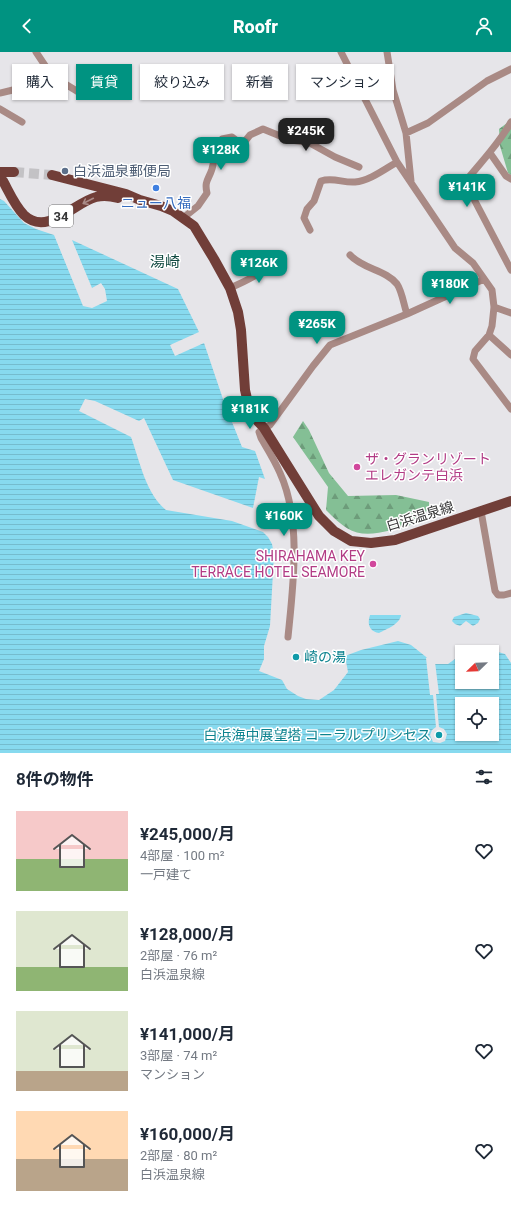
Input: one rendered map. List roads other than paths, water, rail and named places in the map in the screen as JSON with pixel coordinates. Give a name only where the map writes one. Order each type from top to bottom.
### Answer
[{"type":"main road","points":[[0,172],[14,172]]},
{"type":"main road","name":"白浜温泉線","points":[[52,175],[126,194],[161,206],[183,218],[198,231],[230,288],[238,312],[241,330],[245,390],[248,403],[254,417],[264,428],[319,516],[334,531],[351,541],[371,543],[396,540],[511,501]]},
{"type":"main road","name":"白浜温泉線","points":[[0,178],[4,181],[21,212],[39,222],[52,220],[97,197],[111,196],[140,200]]},
{"type":"street","points":[[36,52],[46,66],[54,84],[62,82],[76,91]]},
{"type":"street","points":[[341,52],[397,162],[455,248],[473,263],[492,290],[494,307],[492,326],[489,335],[475,351],[473,359],[511,409]]},
{"type":"street","points":[[388,52],[393,90],[406,132],[411,183]]},
{"type":"street","points":[[406,132],[428,123],[487,81],[511,69]]},
{"type":"street","points":[[0,93],[12,90]]},
{"type":"street","points":[[0,109],[22,122]]},
{"type":"street","points":[[511,122],[490,153],[484,158],[465,182],[511,270]]},
{"type":"street","points":[[183,218],[198,206],[207,193],[205,186],[206,181],[212,171],[215,150],[222,139],[232,137],[240,143],[246,140],[250,135],[263,129],[290,140],[308,142],[335,157],[359,167]]},
{"type":"street","points":[[490,153],[506,176],[511,179]]},
{"type":"street","points":[[310,230],[304,218],[307,209],[314,201],[321,181],[328,179],[347,183],[357,182],[369,178],[397,162]]},
{"type":"street","points":[[350,255],[356,261],[389,276],[398,285],[407,314]]},
{"type":"street","points":[[230,288],[268,267],[275,260]]},
{"type":"street","points":[[288,637],[295,554],[292,515],[281,474],[261,438],[260,432],[270,424],[312,366],[330,345],[407,314],[484,279]]},
{"type":"street","points":[[494,307],[511,313]]},
{"type":"street","points":[[489,335],[511,355]]},
{"type":"street","points":[[481,511],[495,591],[498,595],[511,593]]},
{"type":"water","points":[[0,199],[4,201],[24,223],[54,235],[83,306],[92,308],[107,301],[105,289],[101,283],[92,288],[72,240],[178,289],[199,332],[170,345],[175,356],[204,343],[224,402],[242,447],[255,451],[265,479],[259,477],[253,508],[173,480],[144,418],[139,421],[95,401],[85,399],[79,411],[131,437],[144,477],[153,495],[166,510],[232,521],[263,532],[268,537],[272,544],[274,554],[270,626],[264,646],[264,659],[259,671],[282,680],[287,689],[298,696],[306,699],[319,700],[334,690],[348,672],[345,656],[361,650],[398,641],[411,645],[435,664],[448,664],[455,659],[455,689],[499,689],[499,652],[505,654],[511,663],[511,753],[0,753]]},
{"type":"water","points":[[466,613],[478,616],[480,619],[478,623],[473,626],[466,621],[460,626],[452,621],[454,617]]},
{"type":"water","points":[[370,615],[401,615],[396,624],[379,633],[373,631],[370,627]]},
{"type":"tunnel","points":[[14,172],[52,175]]},
{"type":"place","name":"白浜温泉郵便局","points":[[65,171]]},
{"type":"place","name":"ニュー八福","points":[[156,188]]},
{"type":"place","name":"ザ・グランリゾート エレガンテ白浜","points":[[357,467]]},
{"type":"place","name":"SHIRAHAMA KEY TERRACE HOTEL SEAMORE","points":[[373,564]]},
{"type":"place","name":"崎の湯","points":[[296,657]]},
{"type":"place","name":"白浜海中展望塔 コーラルプリンセス","points":[[439,735]]},
{"type":"district","name":"湯崎","points":[[165,262]]}]
